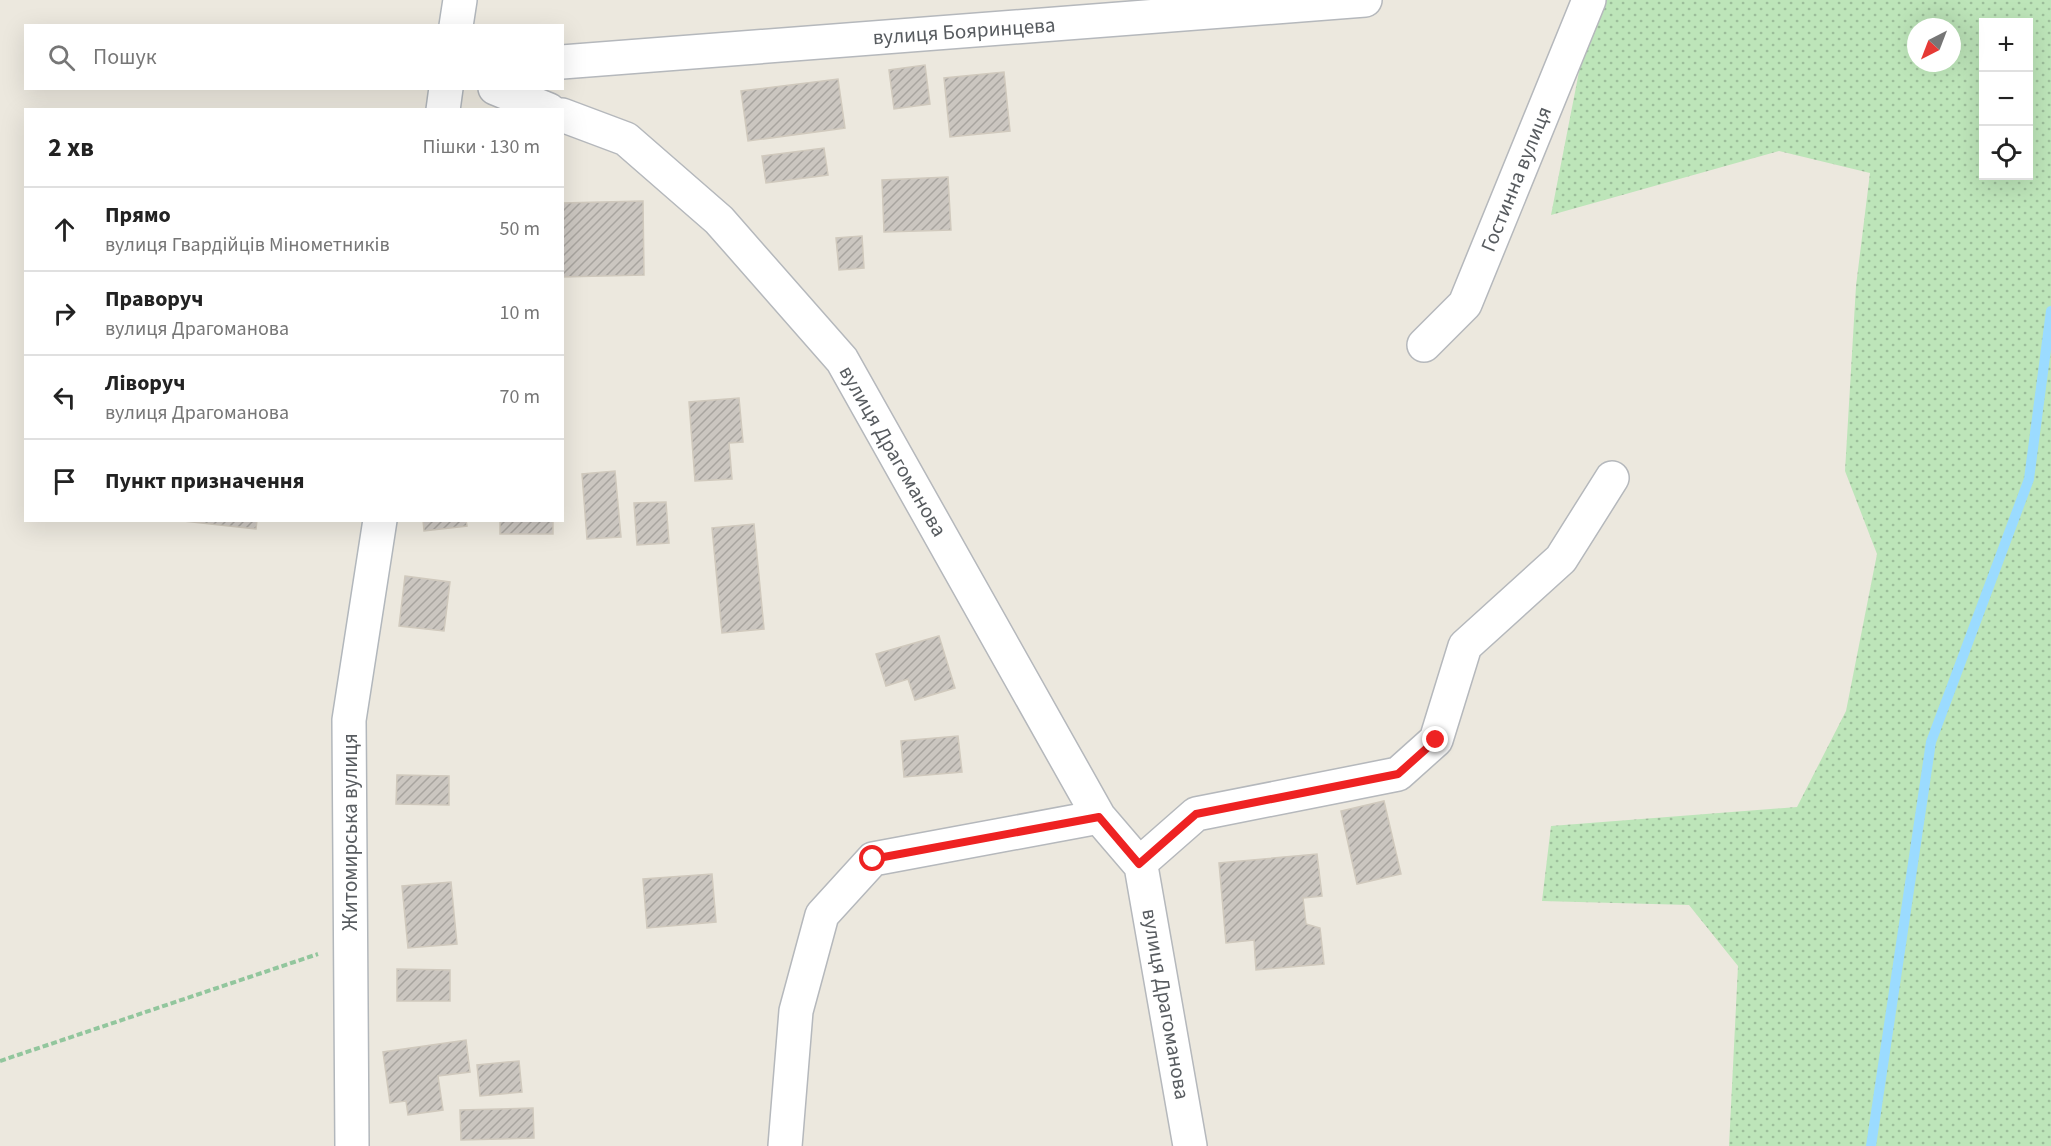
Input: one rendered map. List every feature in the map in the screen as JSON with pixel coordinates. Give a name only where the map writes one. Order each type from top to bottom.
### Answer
[{"type":"street","points":[[456,24],[460,0]]},
{"type":"street","name":"вулиця Бояринцева","points":[[564,62],[1140,9],[1365,0]]},
{"type":"street","name":"Гостинна вулиця","points":[[1424,345],[1465,304],[1590,0]]},
{"type":"street","points":[[443,108],[446,90]]},
{"type":"street","points":[[500,90],[544,108]]},
{"type":"street","name":"вулиця Драгоманова","points":[[564,116],[626,139],[719,220],[842,360],[1099,817],[1141,866],[1190,1146]]},
{"type":"street","points":[[1139,864],[1196,814],[1398,774],[1436,740],[1465,646],[1561,560],[1612,478]]},
{"type":"street","name":"Житомирська вулиця","points":[[352,1146],[349,720],[380,522]]},
{"type":"street","points":[[785,1146],[796,1011],[822,915],[873,859],[1099,817]]},
{"type":"path","points":[[0,1061],[350,943]]},
{"type":"green space","points":[[1593,0],[2051,0],[2051,1146],[1729,1146],[1738,966],[1689,905],[1542,901],[1551,826],[1797,807],[1846,711],[1877,554],[1845,471],[1856,286],[1870,173],[1779,151],[1551,215]]},
{"type":"building","points":[[925,65],[930,104],[894,109],[889,70]]},
{"type":"building","points":[[1004,72],[1010,131],[950,137],[944,78]]},
{"type":"building","points":[[838,79],[845,128],[748,141],[741,91]]},
{"type":"building","points":[[824,148],[828,175],[766,183],[762,156]]},
{"type":"building","points":[[948,177],[951,230],[884,232],[882,180]]},
{"type":"building","points":[[643,201],[644,275],[564,277],[564,203]]},
{"type":"building","points":[[862,236],[864,268],[839,270],[836,238]]},
{"type":"building","points":[[739,398],[743,442],[729,443],[732,479],[695,481],[689,402]]},
{"type":"building","points":[[615,471],[621,537],[587,539],[582,474]]},
{"type":"building","points":[[666,502],[669,543],[637,545],[634,503]]},
{"type":"building","points":[[192,522],[257,522],[256,529]]},
{"type":"building","points":[[423,522],[466,522],[467,526],[424,531]]},
{"type":"building","points":[[500,522],[553,522],[553,534],[500,534]]},
{"type":"building","points":[[754,524],[764,629],[722,633],[712,528]]},
{"type":"building","points":[[405,576],[450,582],[444,631],[399,626]]},
{"type":"building","points":[[939,636],[955,688],[915,700],[908,679],[886,686],[876,654]]},
{"type":"building","points":[[958,736],[962,772],[904,777],[901,741]]},
{"type":"building","points":[[397,775],[449,776],[449,805],[396,804]]},
{"type":"building","points":[[1384,801],[1401,874],[1357,884],[1341,811]]},
{"type":"building","points":[[1317,854],[1322,896],[1303,898],[1306,924],[1320,928],[1324,964],[1256,970],[1254,940],[1226,943],[1219,863]]},
{"type":"building","points":[[712,874],[716,922],[647,928],[643,879]]},
{"type":"building","points":[[451,882],[457,944],[408,948],[402,886]]},
{"type":"building","points":[[397,969],[450,970],[450,1001],[397,1001]]},
{"type":"building","points":[[466,1040],[470,1072],[438,1076],[443,1110],[408,1115],[406,1101],[390,1103],[383,1052]]},
{"type":"building","points":[[519,1061],[522,1092],[480,1096],[477,1065]]},
{"type":"building","points":[[533,1108],[534,1138],[461,1140],[460,1110]]},
{"type":"waterway","points":[[1871,1146],[1931,742],[2029,479],[2051,311]]},
{"type":"route","points":[[873,859],[1099,817],[1139,864],[1196,814],[1398,774],[1436,740]]}]
